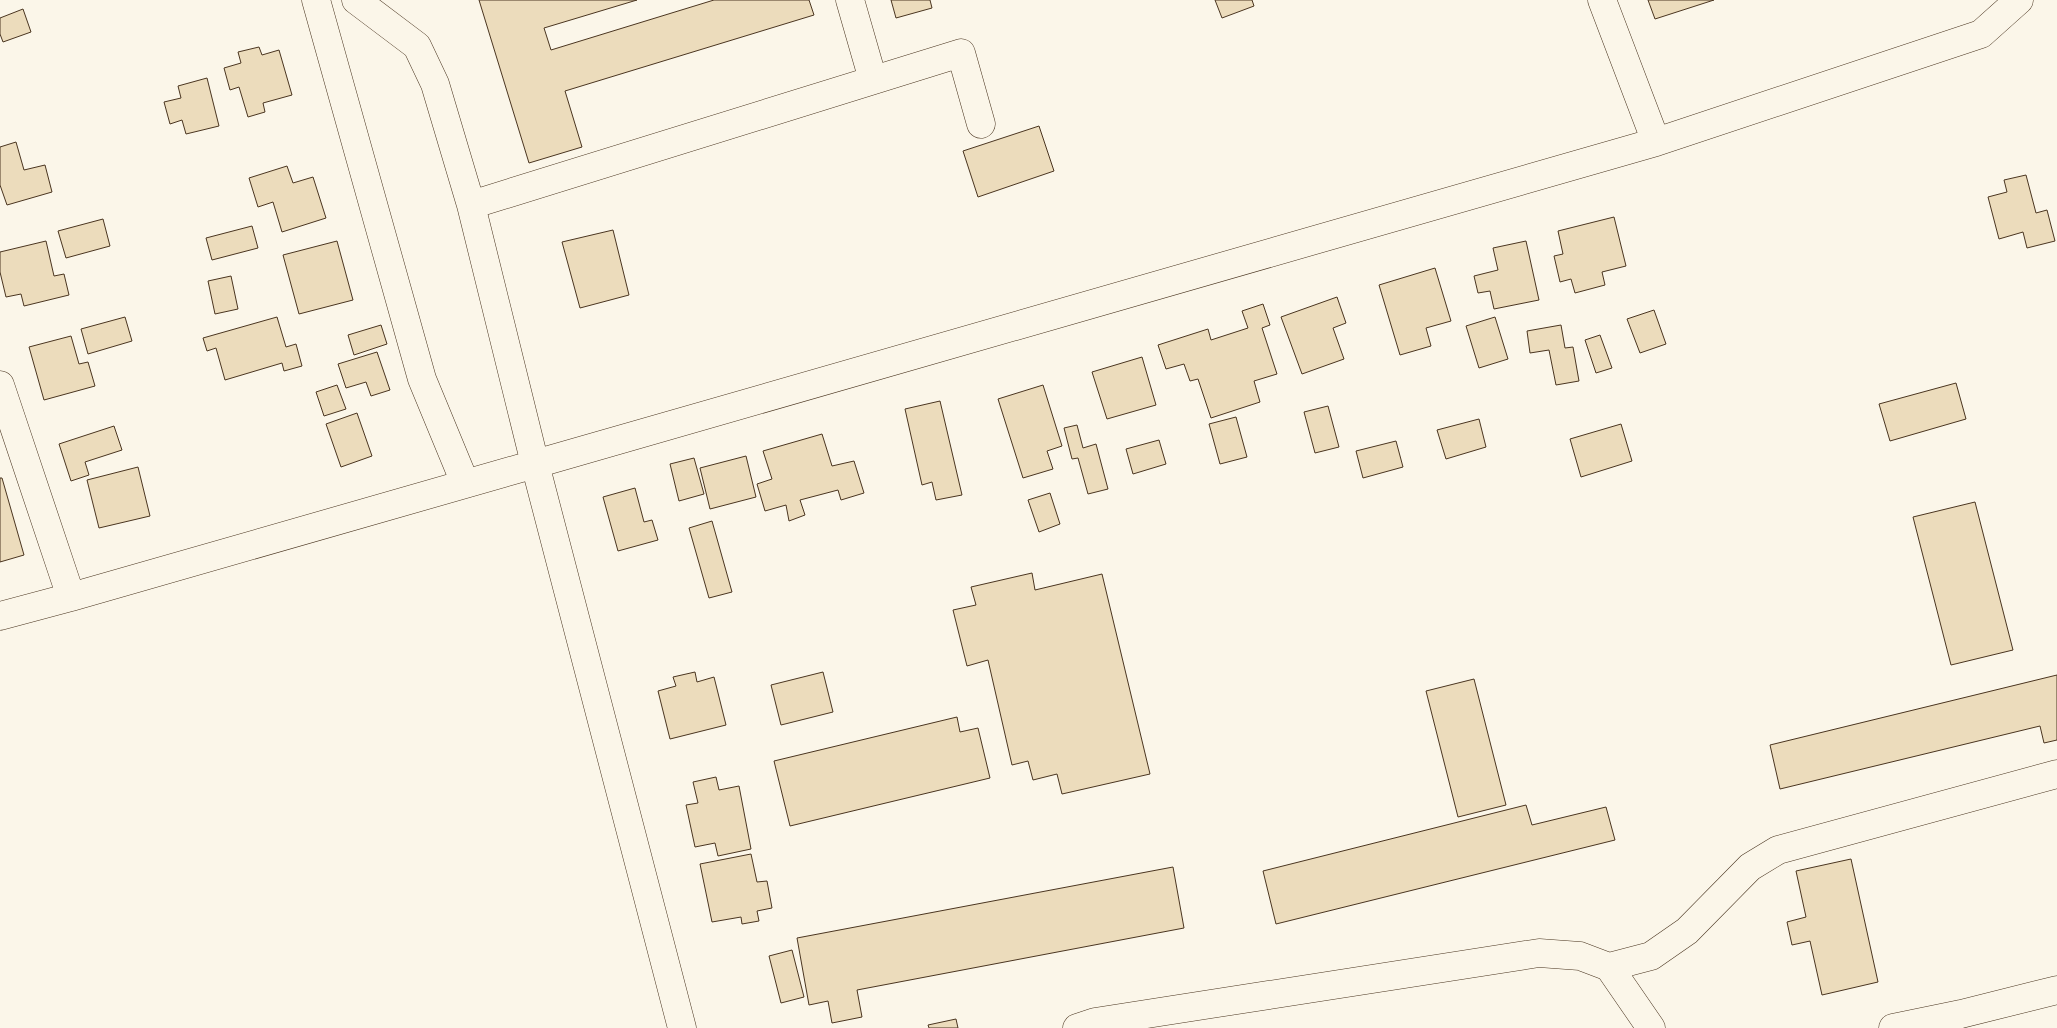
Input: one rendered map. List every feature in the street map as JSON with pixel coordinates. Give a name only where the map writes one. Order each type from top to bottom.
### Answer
[{"type":"street","points":[[316,0],[422,379],[465,483]]},
{"type":"street","points":[[356,0],[417,46],[435,84],[471,205],[682,1028]]},
{"type":"street","points":[[850,0],[874,80]]},
{"type":"street","points":[[1602,0],[1656,142]]},
{"type":"street","points":[[0,616],[1656,142],[1980,34],[2019,0]]},
{"type":"street","points":[[471,205],[961,53],[981,124]]},
{"type":"street","points":[[0,385],[71,597]]},
{"type":"street","points":[[1609,967],[1651,956],[1687,931],[1750,867],[1778,850],[2057,774]]},
{"type":"street","points":[[1077,1028],[1095,1022],[1539,952],[1580,956],[1609,967],[1651,1028]]},
{"type":"street","points":[[1893,1028],[1961,1014],[2057,990]]},
{"type":"building","points":[[479,0],[637,0],[544,28],[551,50],[714,0],[809,0],[814,15],[565,91],[582,147],[529,163]]},
{"type":"building","points":[[891,0],[930,0],[932,8],[896,18]]},
{"type":"building","points":[[1215,0],[1252,0],[1254,6],[1222,18]]},
{"type":"building","points":[[1648,0],[1714,0],[1655,19]]},
{"type":"building","points":[[23,9],[31,32],[3,42],[0,34],[0,18]]},
{"type":"building","points":[[259,47],[262,55],[279,50],[292,95],[263,103],[265,112],[248,117],[239,87],[230,90],[224,68],[241,63],[238,52]]},
{"type":"building","points":[[207,78],[219,126],[186,134],[182,120],[170,124],[164,102],[181,98],[178,86]]},
{"type":"building","points":[[1039,126],[1054,171],[978,197],[963,151]]},
{"type":"building","points":[[16,142],[24,170],[45,165],[52,192],[7,205],[0,185],[0,147]]},
{"type":"building","points":[[287,166],[293,183],[313,177],[326,218],[282,232],[273,202],[258,207],[249,178]]},
{"type":"building","points":[[2026,175],[2036,213],[2047,210],[2055,241],[2027,248],[2023,232],[1999,239],[1988,197],[2007,192],[2004,180]]},
{"type":"building","points":[[1614,217],[1626,266],[1602,272],[1605,285],[1575,293],[1571,279],[1560,282],[1554,256],[1563,254],[1558,231]]},
{"type":"building","points":[[103,219],[110,246],[66,258],[58,231]]},
{"type":"building","points":[[252,226],[258,248],[212,260],[206,238]]},
{"type":"building","points":[[613,230],[629,295],[580,308],[562,242]]},
{"type":"building","points":[[46,241],[54,276],[64,274],[69,295],[24,306],[21,294],[6,297],[0,272],[0,252]]},
{"type":"building","points":[[337,241],[353,300],[299,314],[283,255]]},
{"type":"building","points":[[1526,241],[1539,300],[1494,309],[1490,291],[1478,293],[1474,276],[1498,270],[1493,248]]},
{"type":"building","points":[[1435,268],[1451,321],[1426,328],[1431,346],[1400,355],[1379,285]]},
{"type":"building","points":[[231,276],[238,309],[215,314],[208,281]]},
{"type":"building","points":[[1337,297],[1346,323],[1333,328],[1344,359],[1302,374],[1281,317]]},
{"type":"building","points":[[1263,304],[1270,325],[1262,328],[1277,374],[1254,381],[1260,402],[1211,418],[1198,379],[1190,381],[1184,364],[1166,369],[1158,345],[1208,329],[1211,340],[1248,328],[1242,311]]},
{"type":"building","points":[[1654,310],[1666,344],[1640,353],[1627,319]]},
{"type":"building","points":[[125,317],[132,341],[88,354],[81,329]]},
{"type":"building","points":[[277,317],[286,347],[296,344],[302,366],[284,371],[282,363],[225,380],[216,348],[207,351],[203,338]]},
{"type":"building","points":[[1495,317],[1508,359],[1479,368],[1466,326]]},
{"type":"building","points":[[381,325],[387,344],[354,355],[348,335]]},
{"type":"building","points":[[1561,325],[1565,348],[1573,347],[1579,381],[1556,385],[1549,350],[1530,353],[1527,331]]},
{"type":"building","points":[[1600,335],[1612,368],[1596,373],[1585,340]]},
{"type":"building","points":[[71,336],[79,364],[88,362],[95,386],[44,400],[29,347]]},
{"type":"building","points":[[377,352],[390,390],[371,396],[366,382],[346,388],[338,364]]},
{"type":"building","points":[[1142,357],[1156,405],[1107,419],[1092,372]]},
{"type":"building","points":[[1956,383],[1966,419],[1890,441],[1879,404]]},
{"type":"building","points":[[337,385],[346,409],[324,416],[316,392]]},
{"type":"building","points":[[1043,385],[1062,446],[1047,451],[1053,469],[1023,478],[998,399]]},
{"type":"building","points":[[940,401],[962,495],[936,500],[932,482],[922,485],[905,409]]},
{"type":"building","points":[[1328,406],[1339,447],[1315,453],[1304,412]]},
{"type":"building","points":[[357,413],[372,456],[341,467],[326,424]]},
{"type":"building","points":[[1236,417],[1247,457],[1220,464],[1209,424]]},
{"type":"building","points":[[1479,419],[1486,447],[1446,459],[1437,430]]},
{"type":"building","points":[[1621,424],[1632,461],[1581,477],[1570,439]]},
{"type":"building","points":[[1077,425],[1083,448],[1096,444],[1108,489],[1088,494],[1078,458],[1072,459],[1064,428]]},
{"type":"building","points":[[114,426],[122,450],[85,462],[89,475],[71,481],[59,444]]},
{"type":"building","points":[[822,434],[832,466],[854,461],[864,493],[841,500],[838,490],[800,500],[805,515],[789,521],[786,505],[765,511],[757,484],[772,479],[763,451]]},
{"type":"building","points":[[1159,440],[1166,464],[1133,474],[1126,449]]},
{"type":"building","points":[[1396,441],[1403,467],[1363,478],[1356,451]]},
{"type":"building","points":[[746,456],[756,497],[710,509],[700,468]]},
{"type":"building","points":[[694,458],[704,494],[679,501],[670,464]]},
{"type":"building","points":[[138,467],[150,516],[99,528],[87,480]]},
{"type":"building","points":[[0,478],[2,478],[24,555],[0,562]]},
{"type":"building","points":[[635,488],[644,522],[652,520],[658,540],[618,551],[603,497]]},
{"type":"building","points":[[1050,493],[1060,524],[1039,532],[1028,500]]},
{"type":"building","points":[[1975,502],[2013,650],[1951,665],[1913,517]]},
{"type":"building","points":[[712,521],[732,592],[709,598],[689,528]]},
{"type":"building","points":[[1032,573],[1035,590],[1102,574],[1150,774],[1062,794],[1057,774],[1033,780],[1028,761],[1012,765],[988,660],[967,666],[953,610],[976,605],[971,587]]},
{"type":"building","points":[[695,672],[697,682],[714,677],[726,725],[670,739],[658,691],[676,686],[673,677]]},
{"type":"building","points":[[823,672],[833,712],[781,725],[771,685]]},
{"type":"building","points":[[2057,675],[2057,740],[2044,743],[2040,726],[1780,789],[1770,745]]},
{"type":"building","points":[[1474,679],[1506,805],[1458,817],[1426,691]]},
{"type":"building","points":[[957,717],[960,732],[978,728],[990,778],[790,826],[774,761]]},
{"type":"building","points":[[716,777],[719,790],[739,786],[751,849],[718,856],[715,843],[695,847],[686,805],[698,803],[693,782]]},
{"type":"building","points":[[1526,805],[1532,825],[1606,807],[1615,840],[1276,924],[1263,871]]},
{"type":"building","points":[[751,854],[757,882],[767,881],[772,908],[757,911],[759,921],[742,924],[741,917],[712,922],[700,864]]},
{"type":"building","points":[[1851,859],[1878,982],[1822,995],[1810,941],[1792,945],[1787,922],[1806,917],[1796,871]]},
{"type":"building","points":[[1173,867],[1184,928],[857,990],[862,1017],[832,1023],[828,1001],[809,1005],[797,938]]},
{"type":"building","points":[[792,950],[804,997],[781,1003],[769,956]]},
{"type":"building","points":[[956,1019],[958,1028],[929,1028],[928,1025]]}]
